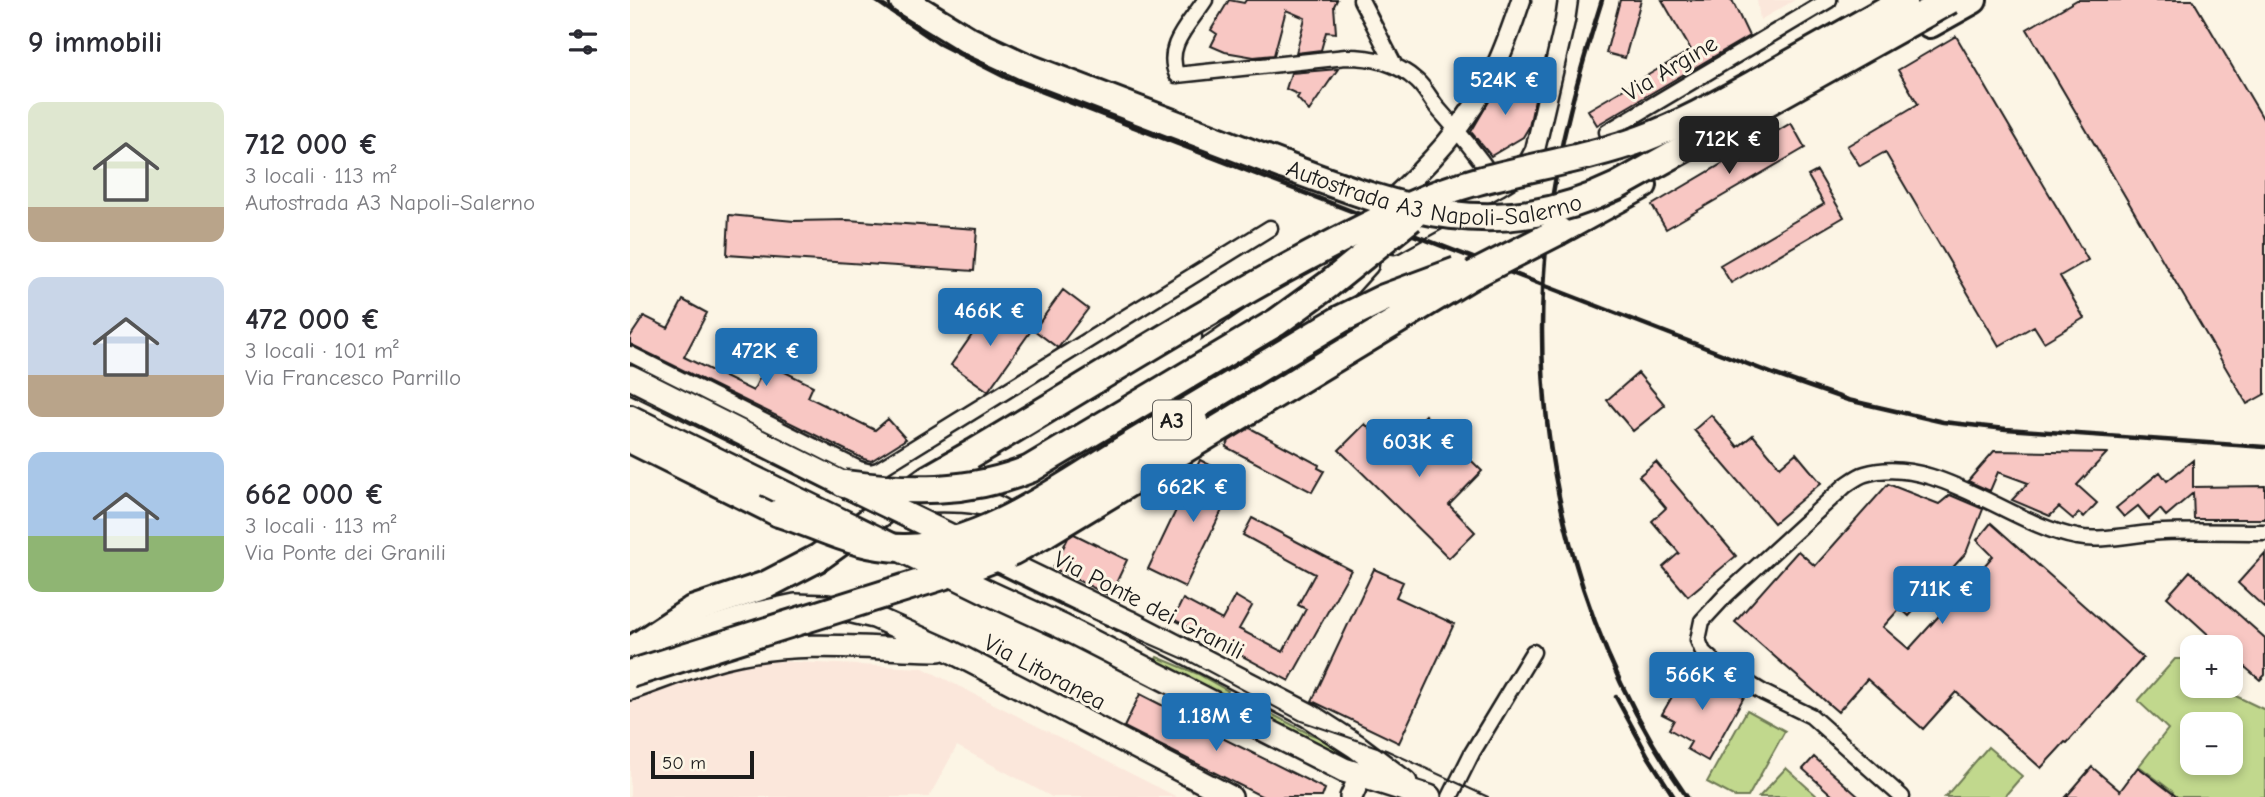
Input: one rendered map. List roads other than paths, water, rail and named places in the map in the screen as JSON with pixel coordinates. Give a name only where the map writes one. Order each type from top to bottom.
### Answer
[{"type":"highway","name":"Autostrada A3 Napoli-Salerno","points":[[903,0],[970,41],[1026,67],[1294,163],[1429,201],[1484,206],[1548,199],[1594,186],[1646,160],[1930,0]]},
{"type":"highway","name":"Autostrada A3 Napoli-Salerno","points":[[926,0],[976,30],[1032,56],[1368,196],[1424,211],[1486,218],[1545,211],[1617,186],[1950,0]]},
{"type":"highway","name":"A3","points":[[844,485],[904,490],[958,488],[996,481],[1044,461],[1277,322],[1422,210],[1491,183],[1645,138],[1696,116],[1904,0]]},
{"type":"highway","name":"A3","points":[[630,674],[974,566],[1013,551],[1471,276],[1559,231],[1973,0]]},
{"type":"highway","name":"A3","points":[[630,652],[818,558],[928,480],[1301,260],[1443,191],[1491,183]]},
{"type":"highway","name":"A3","points":[[630,439],[779,513],[833,535],[871,546],[924,547],[966,537],[1027,507],[1341,319],[1394,294],[1559,231]]},
{"type":"main road","name":"Via Ponte dei Granili","points":[[630,377],[783,455],[1128,622],[1308,715],[1420,792]]},
{"type":"main road","name":"Via Ponte dei Granili","points":[[630,417],[989,593],[1356,787],[1420,792]]},
{"type":"main road","points":[[895,504],[929,500],[981,503],[1003,510],[1029,537],[1034,566],[1046,583]]},
{"type":"main road","name":"Via Litoranea","points":[[696,621],[795,605],[827,606],[874,617],[948,650],[1231,797]]},
{"type":"main road","points":[[710,662],[757,613]]},
{"type":"main road","points":[[630,689],[737,654],[809,646],[948,650]]},
{"type":"main road","points":[[1339,735],[1356,787]]},
{"type":"street","points":[[1205,0],[1173,47],[1172,63],[1177,75],[1346,57],[1372,57],[1395,66],[1418,81],[1438,109],[1458,129],[1491,183]]},
{"type":"street","points":[[1362,0],[1395,66]]},
{"type":"street","points":[[958,488],[1031,453],[1189,359],[1296,286],[1407,185],[1458,129],[1493,73],[1521,0]]},
{"type":"street","points":[[1029,537],[1046,513],[1137,452],[1198,386],[1262,329],[1360,262],[1491,183],[1521,169],[1535,150],[1568,0]]},
{"type":"street","name":"Via Argine","points":[[1607,132],[1829,0]]},
{"type":"street","points":[[630,354],[859,469],[871,472],[1270,228]]},
{"type":"street","points":[[779,513],[794,524],[827,540],[880,557],[951,555],[1003,539],[1076,497],[1252,385],[1324,316],[1367,267],[1393,244]]},
{"type":"street","points":[[928,480],[967,469],[1014,447],[1288,277],[1330,254]]},
{"type":"street","points":[[1902,797],[1811,716],[1716,664],[1703,652],[1698,640],[1702,621],[1726,595],[1846,485],[1863,475],[1887,471],[1909,472],[1939,480],[2057,532],[2080,538],[2162,532],[2265,532]]},
{"type":"street","points":[[974,566],[1003,539]]},
{"type":"street","points":[[1450,797],[1472,753],[1533,652]]},
{"type":"tram line","points":[[630,394],[1061,605],[1191,662],[1301,721],[1386,750],[1488,797]]},
{"type":"railway","points":[[875,0],[938,43],[1007,78],[1776,375],[1848,400],[1943,422],[2006,429],[2265,447]]},
{"type":"railway","points":[[1602,0],[1570,110],[1549,222],[1543,298],[1543,374],[1551,449],[1565,523],[1586,595],[1613,665],[1647,733],[1687,797]]},
{"type":"railway","points":[[1616,697],[1674,797]]}]
